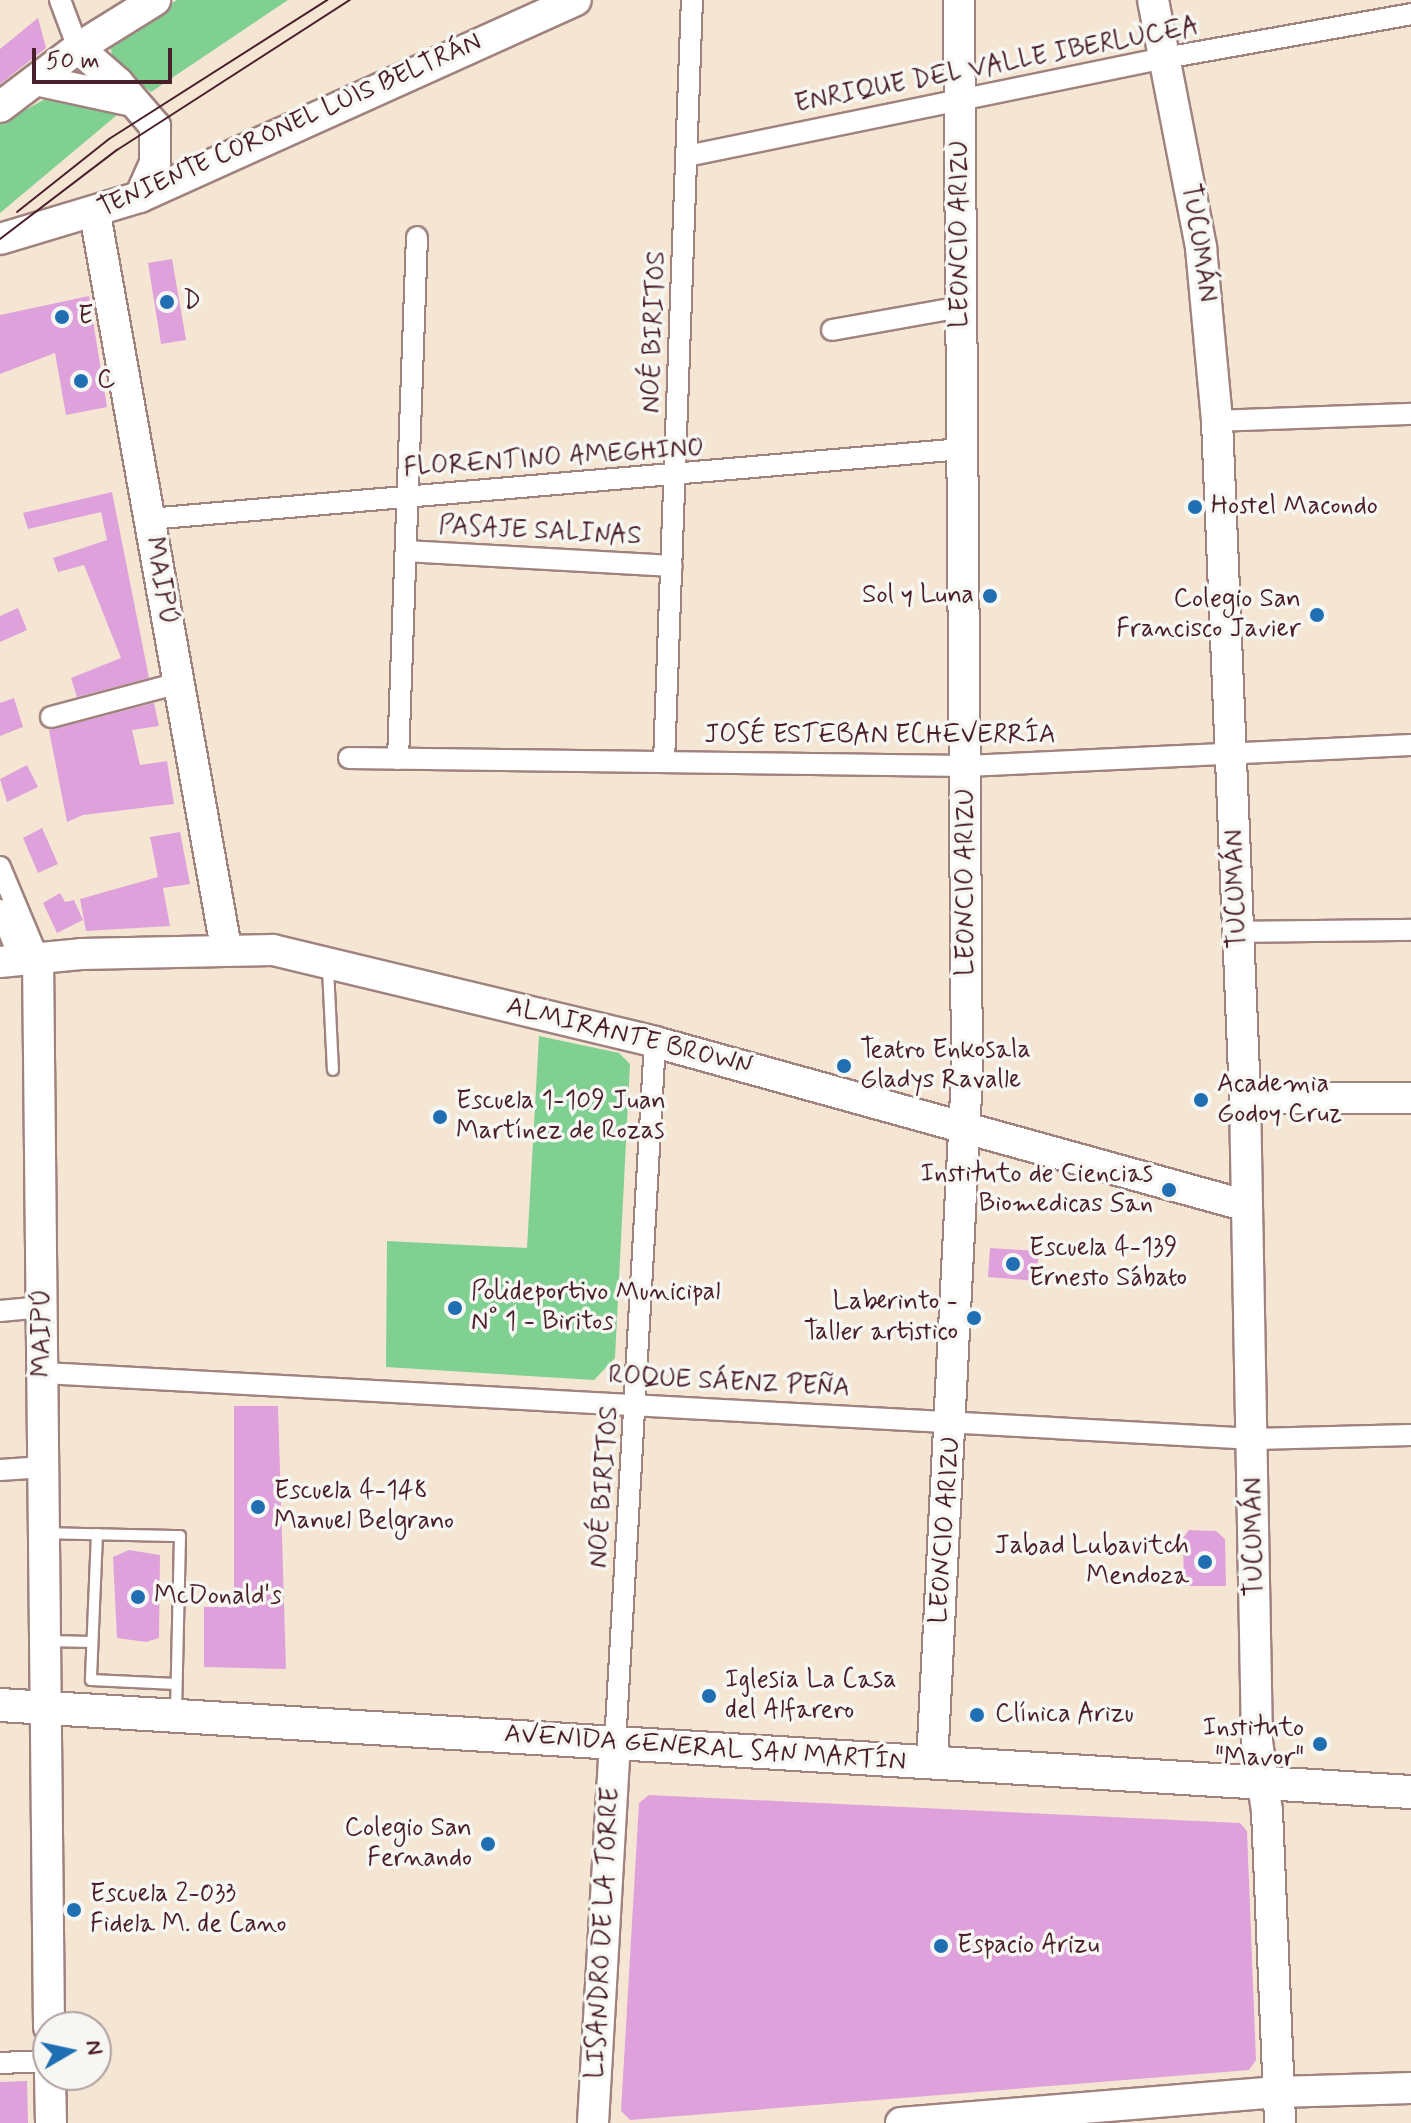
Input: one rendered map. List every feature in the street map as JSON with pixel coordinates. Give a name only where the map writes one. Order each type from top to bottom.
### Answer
[{"type":"main road","name":"AVENIDA GENERAL SAN MARTÍN","points":[[0,1705],[1411,1792]]},
{"type":"street","points":[[60,0],[78,48],[137,103],[155,126],[157,144],[140,197]]},
{"type":"street","points":[[0,107],[78,48],[155,0]]},
{"type":"street","name":"TENIENTE CORONEL LUIS BELTRÁN","points":[[0,239],[95,214],[140,197],[576,0]]},
{"type":"street","name":"NOÉ BIRITOS","points":[[664,762],[692,0]]},
{"type":"street","name":"LEONCIO ARIZU","points":[[932,1763],[953,1423],[966,1126],[967,766],[959,0]]},
{"type":"street","name":"TUCUMÁN","points":[[1153,0],[1203,262],[1217,421],[1245,1098],[1262,1783],[1267,1811],[1280,2123]]},
{"type":"street","name":"ENRIQUE DEL VALLE IBERLUCEA","points":[[687,156],[1165,58],[1411,14]]},
{"type":"street","points":[[36,80],[105,92],[137,103]]},
{"type":"street","name":"MAIPÚ","points":[[95,214],[226,948]]},
{"type":"street","points":[[398,759],[417,237]]},
{"type":"street","points":[[832,330],[961,307]]},
{"type":"street","points":[[1217,421],[1411,414]]},
{"type":"street","name":"FLORENTINO AMEGHINO","points":[[149,519],[962,449]]},
{"type":"street","name":"PASAJE SALINAS","points":[[406,551],[672,566]]},
{"type":"street","points":[[51,717],[179,683]]},
{"type":"street","name":"JOSÉ ESTEBAN ECHEVERRÍA","points":[[349,758],[967,766],[1411,745]]},
{"type":"street","points":[[0,867],[20,960]]},
{"type":"street","points":[[0,910],[20,960]]},
{"type":"street","points":[[1239,932],[1411,930]]},
{"type":"street","name":"ALMIRANTE BROWN","points":[[20,960],[260,948],[655,1042],[1247,1206]]},
{"type":"street","name":"MAIPÚ","points":[[20,960],[43,1307],[49,2011]]},
{"type":"street","name":"NOÉ BIRITOS","points":[[615,1744],[637,1403],[655,1042]]},
{"type":"street","points":[[1245,1098],[1411,1098]]},
{"type":"street","points":[[0,1311],[43,1307]]},
{"type":"street","name":"ROQUE SÁENZ PEÑA","points":[[44,1373],[1254,1439],[1411,1435]]},
{"type":"street","points":[[0,1470],[44,1467]]},
{"type":"street","name":"LISANDRO DE LA TORRE","points":[[593,2123],[615,1744]]},
{"type":"street","points":[[0,2063],[32,2062]]},
{"type":"street","points":[[901,2123],[1278,2092],[1411,2088]]},
{"type":"street","points":[[50,2091],[51,2123]]},
{"type":"lane","points":[[328,962],[333,1070]]},
{"type":"lane","points":[[45,1533],[180,1536],[176,1715]]},
{"type":"lane","points":[[97,1534],[91,1680],[176,1684]]},
{"type":"lane","points":[[45,1641],[92,1642]]},
{"type":"green space","points":[[177,0],[288,0],[151,92],[114,63],[109,41]]},
{"type":"green space","points":[[45,99],[88,102],[117,115],[0,213],[0,124]]},
{"type":"green space","points":[[539,1036],[619,1053],[630,1064],[615,1358],[594,1380],[386,1367],[387,1241],[527,1248]]},
{"type":"building","points":[[38,18],[46,48],[0,84],[0,49]]},
{"type":"building","name":"D","points":[[172,259],[186,340],[161,344],[148,263]]},
{"type":"building","points":[[89,296],[107,407],[66,415],[55,353],[0,374],[0,315]]},
{"type":"building","points":[[112,492],[149,678],[77,697],[71,678],[121,658],[84,565],[58,572],[53,558],[107,540],[101,512],[28,529],[23,513]]},
{"type":"building","points":[[18,608],[27,630],[0,642],[0,616]]},
{"type":"building","points":[[14,698],[23,727],[0,736],[0,703]]},
{"type":"building","points":[[154,703],[159,726],[132,730],[140,765],[167,761],[174,804],[83,815],[67,822],[49,730]]},
{"type":"building","points":[[27,765],[38,787],[7,802],[0,779]]},
{"type":"building","points":[[42,828],[58,864],[38,873],[23,838]]},
{"type":"building","points":[[180,832],[190,884],[163,888],[170,926],[86,931],[80,899],[158,877],[150,837]]},
{"type":"building","points":[[60,893],[65,902],[74,900],[83,920],[57,933],[43,903]]},
{"type":"building","name":"Escuela 4-139 Ernesto Sábato","points":[[990,1248],[1039,1251],[1036,1281],[988,1277]]},
{"type":"building","name":"Escuela 4-148 Manuel Belgrano","points":[[234,1406],[278,1406],[286,1669],[204,1667],[204,1607],[234,1607]]},
{"type":"building","name":"Jabad Lubavitch Mendoza","points":[[1189,1530],[1216,1531],[1225,1539],[1226,1586],[1184,1586],[1183,1538]]},
{"type":"building","name":"McDonald's","points":[[129,1550],[160,1555],[159,1638],[146,1642],[117,1638],[113,1557]]},
{"type":"building","name":"Espacio Arizu","points":[[649,1795],[1240,1823],[1247,1831],[1256,2060],[1249,2070],[630,2120],[621,2111],[639,1803]]},
{"type":"building","points":[[27,2081],[28,2123],[0,2123],[0,2082]]},
{"type":"tram line","points":[[17,212],[109,139],[327,0]]},
{"type":"tram line","points":[[0,239],[117,150],[350,0]]},
{"type":"place","name":"D","points":[[167,302]]},
{"type":"place","name":"E","points":[[62,317]]},
{"type":"place","name":"C","points":[[81,381]]},
{"type":"place","name":"Hostel Macondo","points":[[1195,507]]},
{"type":"place","name":"Sol y Luna","points":[[990,596]]},
{"type":"place","name":"Colegio San Francisco Javier","points":[[1317,615]]},
{"type":"place","name":"Teatro Enkosala Gladys Ravalle","points":[[844,1066]]},
{"type":"place","name":"Academia Godoy Cruz","points":[[1201,1100]]},
{"type":"place","name":"Escuela 1-109 Juan Martínez de Rozas","points":[[440,1117]]},
{"type":"place","name":"Instituto de Ciencias Biomedicas San","points":[[1169,1190]]},
{"type":"place","name":"Escuela 4-139 Ernesto Sábato","points":[[1013,1264]]},
{"type":"place","name":"Polideportivo Municipal N° 1 - Biritos","points":[[455,1308]]},
{"type":"place","name":"Laberinto - Taller artistico","points":[[974,1318]]},
{"type":"place","name":"Escuela 4-148 Manuel Belgrano","points":[[258,1507]]},
{"type":"place","name":"Jabad Lubavitch Mendoza","points":[[1205,1562]]},
{"type":"place","name":"McDonald's","points":[[138,1597]]},
{"type":"place","name":"Iglesia La Casa del Alfarero","points":[[709,1696]]},
{"type":"place","name":"Clínica Arizu","points":[[977,1715]]},
{"type":"place","name":"Instituto \"Mavor\"","points":[[1320,1744]]},
{"type":"place","name":"Colegio San Fernando","points":[[488,1844]]},
{"type":"place","name":"Escuela 2-033 Fidela M. de Cano","points":[[74,1910]]},
{"type":"place","name":"Espacio Arizu","points":[[941,1946]]}]
